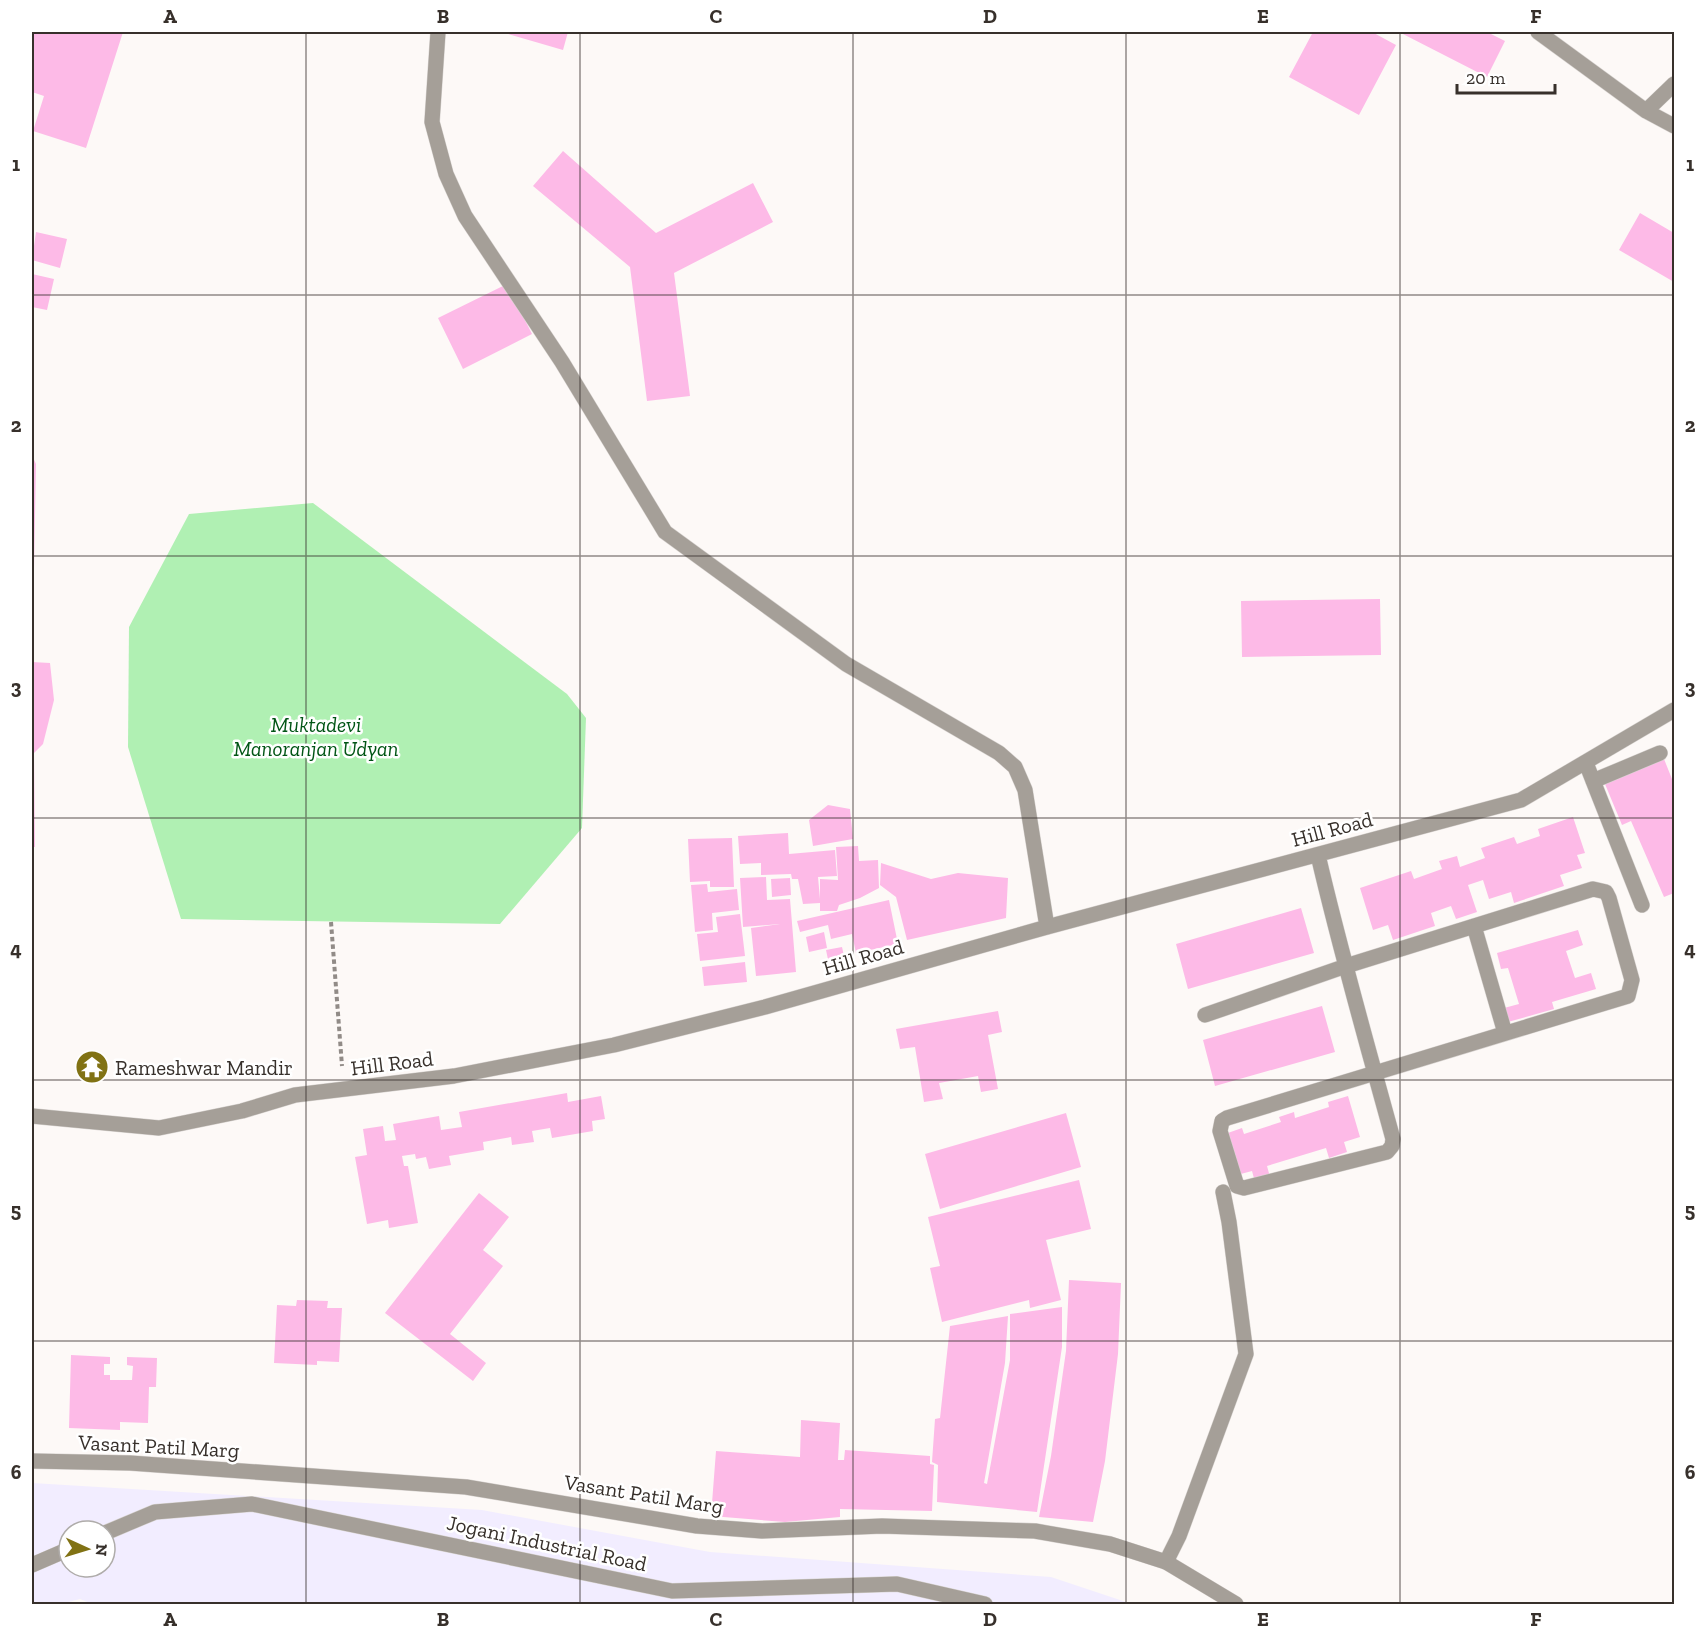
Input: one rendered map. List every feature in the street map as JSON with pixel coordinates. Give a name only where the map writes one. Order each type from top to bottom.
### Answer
[{"type":"street","points":[[438,32],[432,122],[446,174],[455,195],[465,216],[562,362],[665,532],[846,664],[999,753],[1015,767],[1024,790],[1047,927]]},
{"type":"street","points":[[1538,32],[1646,111],[1674,126]]},
{"type":"street","points":[[1646,111],[1674,84]]},
{"type":"street","name":"Hill Road","points":[[32,1116],[159,1128],[242,1111],[295,1095],[454,1077],[614,1045],[765,1007],[1047,927],[1521,800],[1674,710]]},
{"type":"street","points":[[1593,781],[1660,753]]},
{"type":"street","points":[[1586,763],[1642,905]]},
{"type":"street","points":[[1204,1015],[1346,966],[1593,889],[1606,892],[1609,898],[1632,980],[1628,996],[1375,1072],[1224,1119],[1220,1131],[1237,1186],[1244,1188],[1387,1152],[1392,1146],[1393,1138],[1375,1072],[1346,966],[1318,855]]},
{"type":"street","points":[[1474,927],[1505,1033]]},
{"type":"street","points":[[1166,1562],[1179,1536],[1246,1354],[1223,1192]]},
{"type":"street","name":"Vasant Patil Marg","points":[[32,1461],[130,1463],[466,1487],[697,1526],[741,1529],[882,1526],[1035,1531],[1110,1544],[1166,1562],[1236,1605]]},
{"type":"street","name":"Jogani Industrial Road","points":[[117,1528],[154,1512],[252,1504],[672,1591],[897,1584],[985,1605]]},
{"type":"street","points":[[32,1565],[57,1554]]},
{"type":"path","points":[[331,922],[344,1091]]},
{"type":"shaded area","points":[[32,1483],[482,1510],[710,1552],[1051,1577],[1132,1604],[92,1604],[80,1599],[61,1604],[32,1604]]},
{"type":"green space","name":"Muktadevi Manoranjan Udyan","points":[[313,503],[567,694],[586,718],[582,828],[500,924],[181,919],[128,747],[129,627],[189,514]]},
{"type":"building","points":[[32,32],[123,32],[86,148],[33,131],[44,96],[32,92]]},
{"type":"building","points":[[501,32],[568,32],[563,50]]},
{"type":"building","points":[[1313,32],[1372,32],[1396,45],[1359,115],[1289,77]]},
{"type":"building","points":[[1399,32],[1487,32],[1505,41],[1487,77]]},
{"type":"building","points":[[563,151],[656,233],[753,183],[773,222],[674,273],[690,396],[647,401],[630,267],[533,186]]},
{"type":"building","points":[[1640,213],[1674,233],[1674,282],[1619,250]]},
{"type":"building","points":[[36,232],[67,239],[60,268],[32,260]]},
{"type":"building","points":[[32,274],[54,279],[47,310],[32,307]]},
{"type":"building","points":[[507,284],[532,334],[463,369],[438,318]]},
{"type":"building","points":[[32,455],[36,464],[33,621],[32,621]]},
{"type":"building","points":[[1380,599],[1381,655],[1242,657],[1241,601]]},
{"type":"building","points":[[32,662],[50,663],[54,700],[43,744],[34,753],[35,847],[32,847]]},
{"type":"building","points":[[1664,759],[1674,784],[1674,893],[1664,897],[1631,821],[1622,825],[1605,784]]},
{"type":"building","points":[[828,805],[850,809],[853,839],[813,846],[809,820]]},
{"type":"building","points":[[1573,817],[1585,853],[1577,855],[1582,868],[1560,875],[1564,886],[1514,903],[1511,892],[1489,899],[1483,880],[1468,885],[1477,912],[1456,919],[1451,906],[1431,913],[1435,926],[1393,940],[1388,925],[1373,930],[1360,888],[1411,871],[1414,879],[1442,869],[1439,861],[1457,856],[1460,867],[1485,858],[1481,848],[1514,837],[1517,844],[1540,836],[1538,829]]},
{"type":"building","points":[[788,833],[789,854],[835,850],[837,876],[818,877],[820,899],[820,879],[838,880],[836,847],[858,846],[859,861],[878,860],[879,888],[839,905],[837,911],[820,911],[820,903],[803,904],[798,879],[792,879],[791,874],[761,875],[761,863],[740,864],[738,836]]},
{"type":"building","points":[[732,838],[734,887],[710,887],[710,881],[690,882],[688,839]]},
{"type":"building","points":[[881,863],[931,879],[958,873],[1008,878],[1006,918],[907,940],[896,897],[880,885]]},
{"type":"building","points":[[766,877],[767,900],[790,899],[796,972],[756,976],[751,928],[780,924],[743,927],[740,878]]},
{"type":"building","points":[[790,878],[791,895],[772,897],[771,879]]},
{"type":"building","points":[[707,884],[708,892],[737,889],[739,910],[712,913],[713,930],[695,932],[691,885]]},
{"type":"building","points":[[889,900],[898,944],[856,953],[852,934],[831,939],[828,925],[800,932],[797,921]]},
{"type":"building","points":[[1301,908],[1314,953],[1188,989],[1176,944]]},
{"type":"building","points":[[740,914],[745,956],[700,961],[697,934],[718,932],[716,917]]},
{"type":"building","points":[[1578,930],[1583,945],[1566,951],[1575,978],[1591,973],[1596,989],[1552,1002],[1554,1009],[1508,1022],[1504,1008],[1519,1004],[1508,968],[1501,969],[1497,953]]},
{"type":"building","points":[[824,932],[827,948],[809,952],[806,937]]},
{"type":"building","points":[[842,947],[846,965],[830,969],[826,950]]},
{"type":"building","points":[[745,962],[747,982],[704,986],[702,967]]},
{"type":"building","points":[[1322,1006],[1335,1052],[1215,1086],[1203,1040]]},
{"type":"building","points":[[998,1011],[1002,1032],[988,1035],[998,1089],[981,1092],[978,1076],[939,1083],[943,1099],[924,1102],[915,1047],[900,1049],[896,1029]]},
{"type":"building","points":[[567,1093],[568,1102],[601,1096],[605,1119],[592,1121],[593,1131],[552,1138],[550,1128],[532,1131],[534,1142],[512,1145],[511,1137],[483,1142],[484,1150],[449,1156],[451,1165],[429,1169],[426,1157],[416,1159],[415,1154],[402,1156],[404,1166],[408,1166],[418,1223],[389,1228],[388,1220],[367,1224],[355,1157],[367,1155],[363,1129],[383,1126],[385,1141],[396,1140],[393,1124],[439,1116],[441,1130],[462,1127],[459,1112]]},
{"type":"building","points":[[1348,1096],[1360,1137],[1344,1142],[1347,1152],[1329,1158],[1326,1148],[1267,1166],[1270,1177],[1255,1182],[1252,1171],[1237,1175],[1225,1134],[1242,1128],[1244,1134],[1281,1122],[1279,1117],[1294,1112],[1295,1118],[1329,1107],[1328,1102]]},
{"type":"building","points":[[1066,1113],[1081,1167],[940,1209],[925,1154]]},
{"type":"building","points":[[1079,1180],[1091,1229],[1046,1240],[1061,1300],[1030,1308],[1029,1300],[942,1322],[930,1268],[940,1266],[928,1217]]},
{"type":"building","points":[[479,1193],[509,1217],[483,1250],[503,1266],[450,1334],[486,1363],[473,1381],[385,1313]]},
{"type":"building","points":[[1069,1280],[1121,1283],[1118,1354],[1105,1461],[1093,1522],[1039,1517],[1051,1456],[1066,1351]]},
{"type":"building","points":[[297,1300],[328,1301],[327,1308],[342,1308],[339,1362],[317,1361],[317,1365],[274,1363],[277,1305],[296,1306]]},
{"type":"building","points":[[1062,1307],[1062,1347],[1037,1512],[937,1502],[938,1465],[932,1462],[935,1419],[940,1418],[950,1326],[1008,1316],[1005,1363],[984,1483],[987,1484],[1010,1360],[1010,1314]]},
{"type":"building","points":[[71,1355],[110,1357],[110,1364],[104,1364],[104,1375],[110,1375],[110,1380],[132,1380],[133,1366],[127,1365],[127,1357],[157,1358],[156,1387],[149,1387],[148,1423],[120,1422],[120,1430],[69,1428]]},
{"type":"building","points":[[801,1420],[840,1423],[838,1460],[844,1460],[845,1450],[930,1456],[930,1464],[934,1465],[932,1511],[840,1509],[840,1517],[785,1522],[711,1516],[716,1451],[800,1457]]},
{"type":"place","name":"Rameshwar Mandir","points":[[92,1067]]}]
